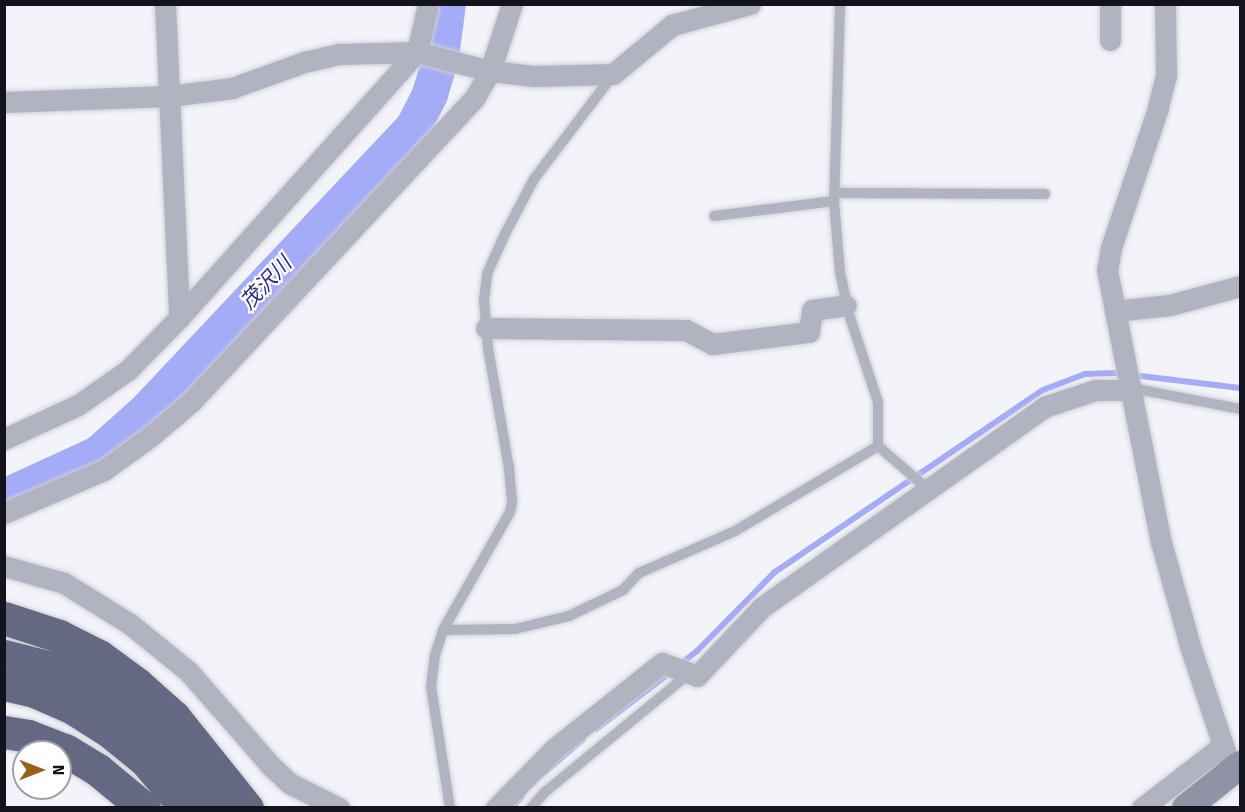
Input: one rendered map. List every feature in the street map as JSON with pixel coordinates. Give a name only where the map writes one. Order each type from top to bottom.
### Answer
[{"type":"highway","points":[[4,618],[59,636],[99,656],[138,684],[174,717],[247,807]]},
{"type":"highway","points":[[4,656],[48,667],[86,686],[127,712],[161,741],[217,807]]},
{"type":"highway","points":[[4,684],[34,691],[73,708],[109,731],[145,760],[186,807]]},
{"type":"highway","points":[[4,732],[28,736],[65,750],[98,770],[144,807]]},
{"type":"street","points":[[165,4],[179,318]]},
{"type":"street","points":[[4,439],[78,405],[128,370],[179,318],[424,54],[428,4]]},
{"type":"street","points":[[4,513],[104,470],[151,436],[191,402],[475,98],[512,4]]},
{"type":"street","points":[[4,102],[169,96],[232,88],[304,62],[340,54],[424,54],[486,70],[534,76],[613,75],[672,25],[750,4]]},
{"type":"street","points":[[1110,4],[1110,40]]},
{"type":"street","points":[[1165,4],[1166,75],[1111,248],[1107,270],[1161,542],[1190,646],[1231,761]]},
{"type":"street","points":[[1115,311],[1170,305],[1240,286]]},
{"type":"street","points":[[486,328],[686,330],[712,344],[809,332],[812,310],[846,305]]},
{"type":"street","points":[[496,807],[555,748],[662,663],[697,676],[762,607],[1044,406],[1095,390],[1132,389]]},
{"type":"street","points":[[4,566],[64,583],[130,624],[189,672],[270,765],[290,783],[339,807]]},
{"type":"street","points":[[1142,807],[1231,761]]},
{"type":"street","points":[[1186,807],[1231,761]]},
{"type":"lane","points":[[840,4],[834,197],[840,272],[846,305],[879,402],[878,446]]},
{"type":"lane","points":[[450,807],[431,687],[435,655],[443,630],[510,512],[512,502],[486,328],[484,300],[487,274],[534,179],[613,75]]},
{"type":"lane","points":[[714,216],[834,197],[1045,194]]},
{"type":"lane","points":[[1132,389],[1240,409]]},
{"type":"lane","points":[[443,630],[515,629],[569,616],[623,590],[639,573],[735,531],[878,446]]},
{"type":"lane","points":[[878,446],[928,489]]},
{"type":"lane","points":[[531,807],[545,792],[690,673]]},
{"type":"waterway","name":"茂沢川","points":[[4,497],[98,454],[145,412],[413,128],[430,94],[441,57],[448,4]]},
{"type":"waterway","points":[[679,665],[697,651],[775,572],[1043,390],[1085,374],[1116,373],[1240,388]]},
{"type":"waterway","points":[[596,729],[671,672]]},
{"type":"waterway","points":[[545,772],[583,739]]},
{"type":"waterway","points":[[512,808],[522,796]]}]
